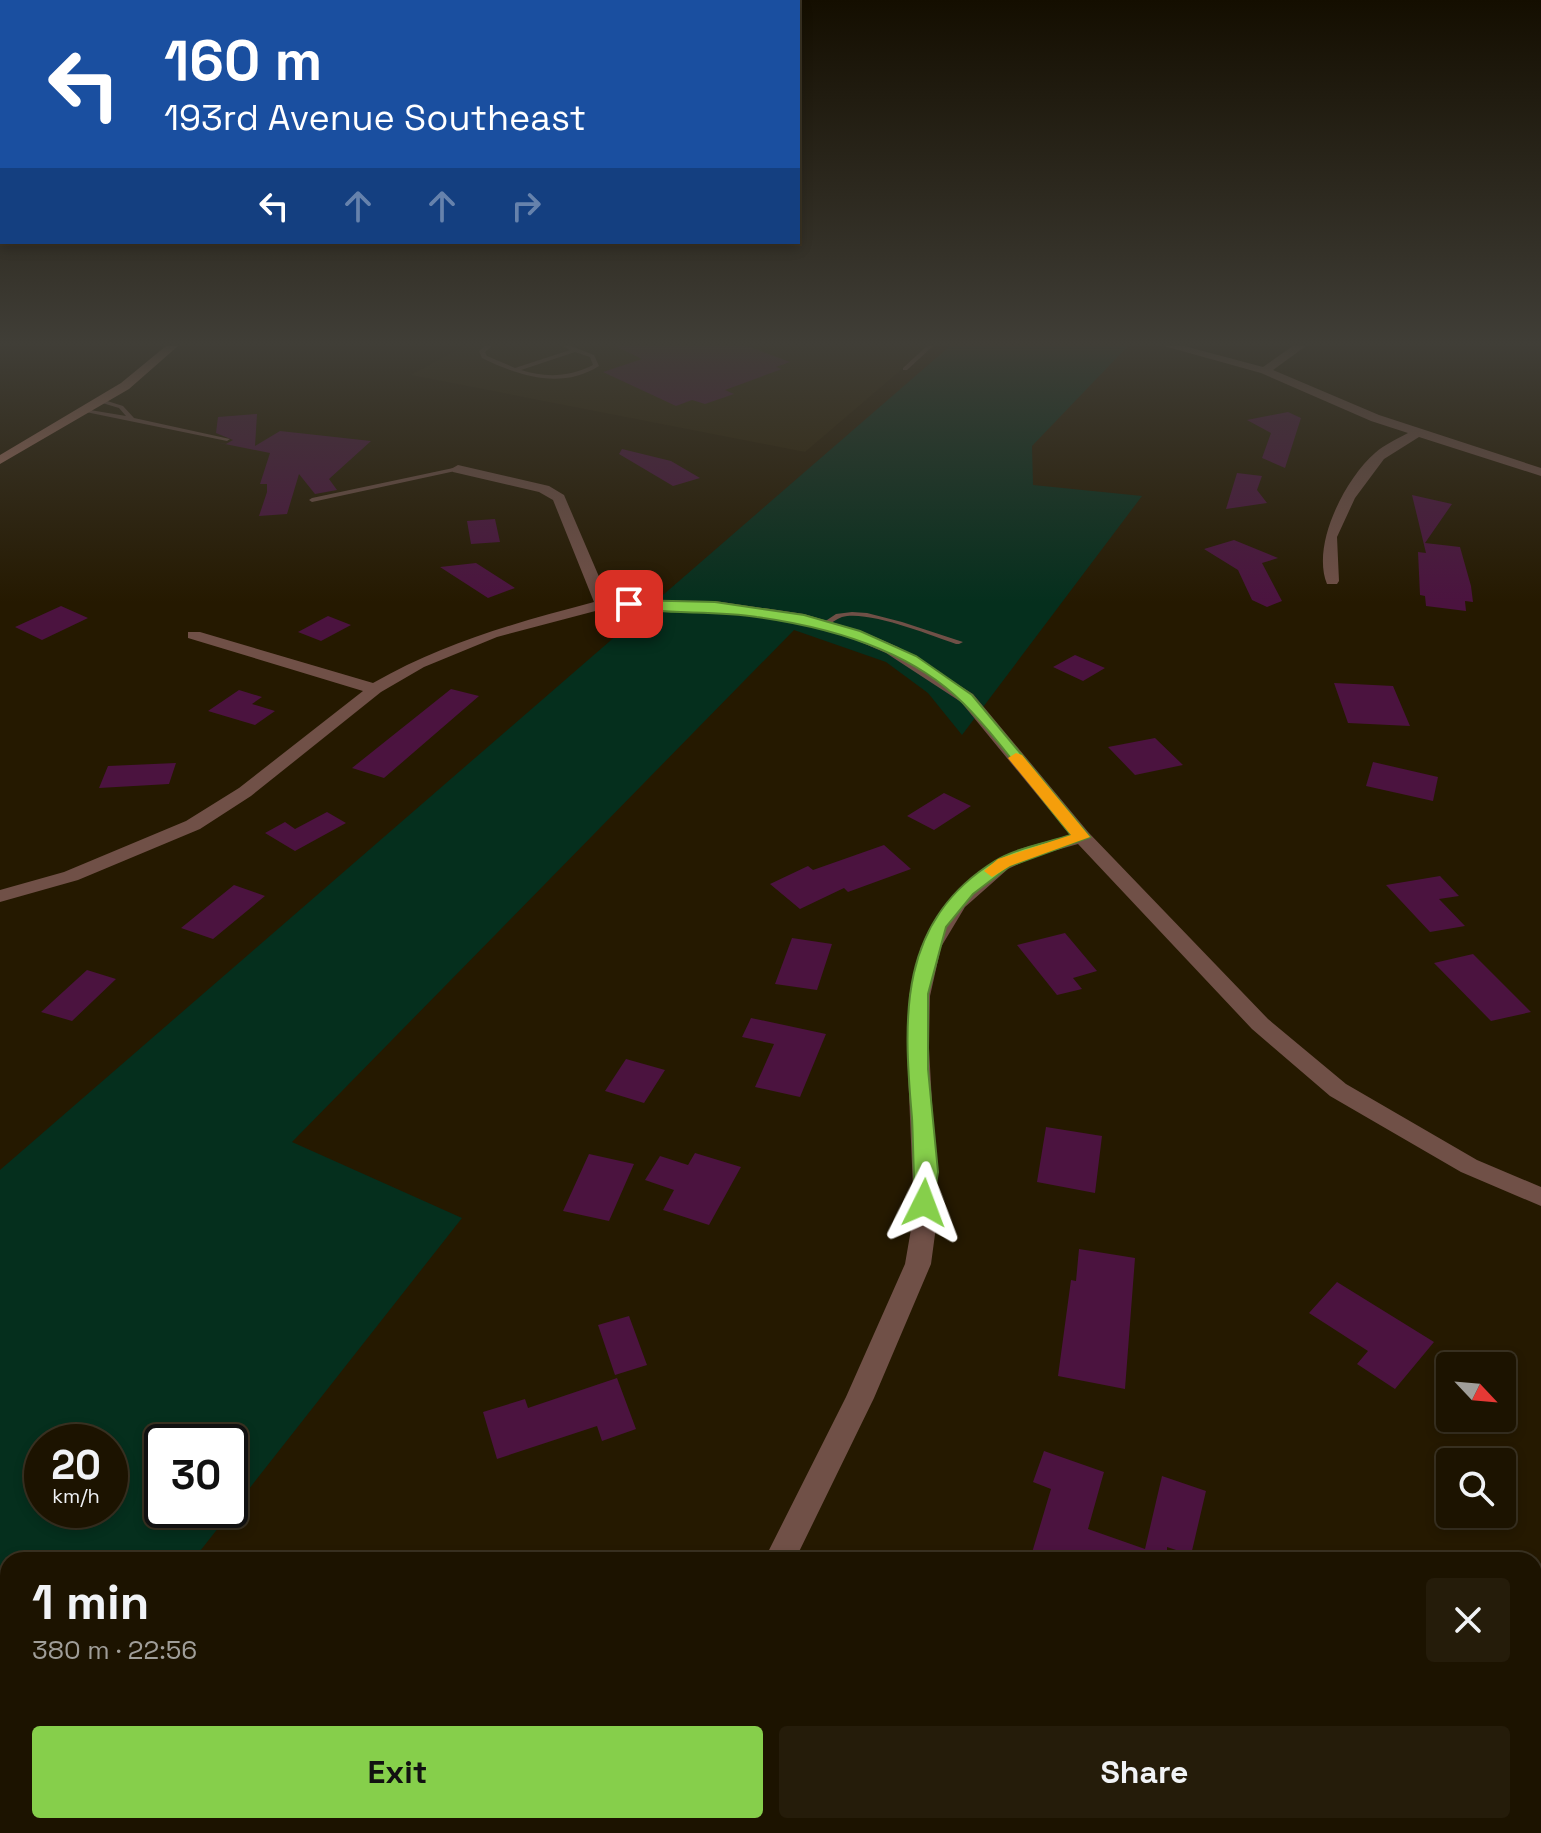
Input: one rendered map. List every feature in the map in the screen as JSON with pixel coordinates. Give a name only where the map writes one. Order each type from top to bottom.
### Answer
[{"type":"street","points":[[0,460],[49,432]]},
{"type":"street","points":[[1332,581],[1330,537],[1348,498],[1379,456],[1418,432],[1541,472]]},
{"type":"street","points":[[458,469],[544,489],[559,498],[603,604]]},
{"type":"street","points":[[0,896],[71,876],[193,825],[245,792],[375,689],[455,647],[535,620],[603,604],[715,606],[825,624],[911,659],[967,698],[1082,837],[1260,1024],[1338,1090],[1469,1166],[1541,1197]]},
{"type":"street","points":[[194,635],[375,689]]},
{"type":"street","points":[[783,1552],[842,1440],[918,1264],[927,1172],[918,1069],[919,994],[938,925],[967,890],[1004,863],[1082,837]]},
{"type":"lane","points":[[192,432],[227,439]]},
{"type":"lane","points":[[312,500],[458,469]]},
{"type":"lane","points":[[825,624],[841,615],[853,615],[887,621],[959,642]]},
{"type":"shaded area","points":[[700,432],[829,432],[805,452]]},
{"type":"green space","points":[[851,432],[1046,432],[1032,446],[1033,485],[1142,496],[962,735],[928,693],[886,662],[794,630],[292,1142],[462,1218],[248,1490],[248,1424],[144,1424],[144,1528],[218,1528],[199,1552],[0,1552],[0,1170]]},
{"type":"building","points":[[256,432],[255,446],[279,432],[371,441],[329,479],[337,490],[315,494],[299,474],[287,514],[259,516],[267,492],[267,484],[260,484],[270,453],[215,442],[226,444],[233,440],[216,433]]},
{"type":"building","points":[[1268,432],[1297,432],[1285,468],[1262,458],[1271,433]]},
{"type":"building","points":[[622,449],[671,461],[700,478],[673,486],[619,454]]},
{"type":"building","points":[[1237,473],[1262,476],[1257,490],[1267,503],[1226,509]]},
{"type":"building","points":[[1412,495],[1452,504],[1425,543],[1460,547],[1473,602],[1465,601],[1466,611],[1426,606],[1425,596],[1420,595],[1418,552],[1426,553]]},
{"type":"building","points":[[495,519],[500,542],[471,544],[467,521]]},
{"type":"building","points":[[1234,540],[1278,558],[1262,563],[1282,601],[1267,607],[1252,600],[1238,570],[1204,549]]},
{"type":"building","points":[[476,563],[515,588],[488,598],[440,567]]},
{"type":"building","points":[[61,606],[88,618],[42,640],[15,627]]},
{"type":"building","points":[[328,616],[351,625],[321,641],[298,632]]},
{"type":"building","points":[[1075,655],[1105,668],[1083,681],[1053,667]]},
{"type":"building","points":[[1334,683],[1393,686],[1410,726],[1348,723]]},
{"type":"building","points":[[451,689],[479,696],[384,778],[352,768]]},
{"type":"building","points":[[239,690],[262,697],[252,704],[275,711],[255,725],[208,711]]},
{"type":"building","points":[[1155,738],[1183,765],[1135,775],[1108,747]]},
{"type":"building","points":[[1373,762],[1438,777],[1433,801],[1366,786]]},
{"type":"building","points":[[176,763],[169,784],[99,788],[108,766]]},
{"type":"building","points":[[944,793],[971,806],[934,830],[907,816]]},
{"type":"building","points":[[327,812],[346,823],[295,851],[265,833],[285,822],[295,829]]},
{"type":"building","points":[[884,845],[911,869],[848,892],[844,888],[800,909],[770,884],[808,866],[813,870]]},
{"type":"building","points":[[1440,876],[1459,896],[1439,899],[1465,926],[1430,932],[1386,885]]},
{"type":"building","points":[[234,885],[265,896],[213,939],[181,928]]},
{"type":"building","points":[[1065,933],[1097,971],[1073,978],[1082,989],[1057,995],[1017,945]]},
{"type":"building","points":[[792,938],[832,944],[817,990],[775,984]]},
{"type":"building","points":[[1473,954],[1531,1012],[1491,1021],[1434,963]]},
{"type":"building","points":[[87,970],[116,979],[72,1021],[41,1012]]},
{"type":"building","points":[[751,1018],[826,1034],[800,1097],[755,1087],[774,1044],[742,1037]]},
{"type":"building","points":[[626,1059],[665,1070],[644,1103],[605,1091]]},
{"type":"building","points":[[1046,1127],[1102,1136],[1095,1193],[1037,1182]]},
{"type":"building","points":[[695,1153],[741,1167],[709,1225],[663,1210],[674,1190],[645,1180],[660,1156],[688,1165]]},
{"type":"building","points":[[589,1154],[634,1164],[609,1221],[563,1211]]},
{"type":"building","points":[[1079,1249],[1135,1258],[1125,1389],[1058,1376],[1071,1280],[1076,1281]]},
{"type":"building","points":[[1337,1282],[1434,1342],[1395,1389],[1357,1364],[1368,1351],[1309,1313]]},
{"type":"building","points":[[629,1316],[647,1365],[615,1375],[598,1325]]},
{"type":"building","points":[[617,1378],[636,1429],[602,1441],[597,1426],[497,1459],[483,1412],[525,1399],[528,1408]]},
{"type":"building","points":[[1044,1451],[1104,1472],[1088,1529],[1145,1549],[1162,1476],[1206,1491],[1192,1552],[1167,1547],[1167,1552],[1032,1552],[1051,1489],[1033,1482]]},
{"type":"slow traffic","points":[[992,871],[1004,863],[1082,837],[1016,758]]},
{"type":"route","points":[[629,604],[715,606],[804,619],[855,634],[911,659],[967,698],[1082,837],[1004,863],[967,890],[938,925],[919,994],[918,1069],[927,1172],[924,1203]]}]
